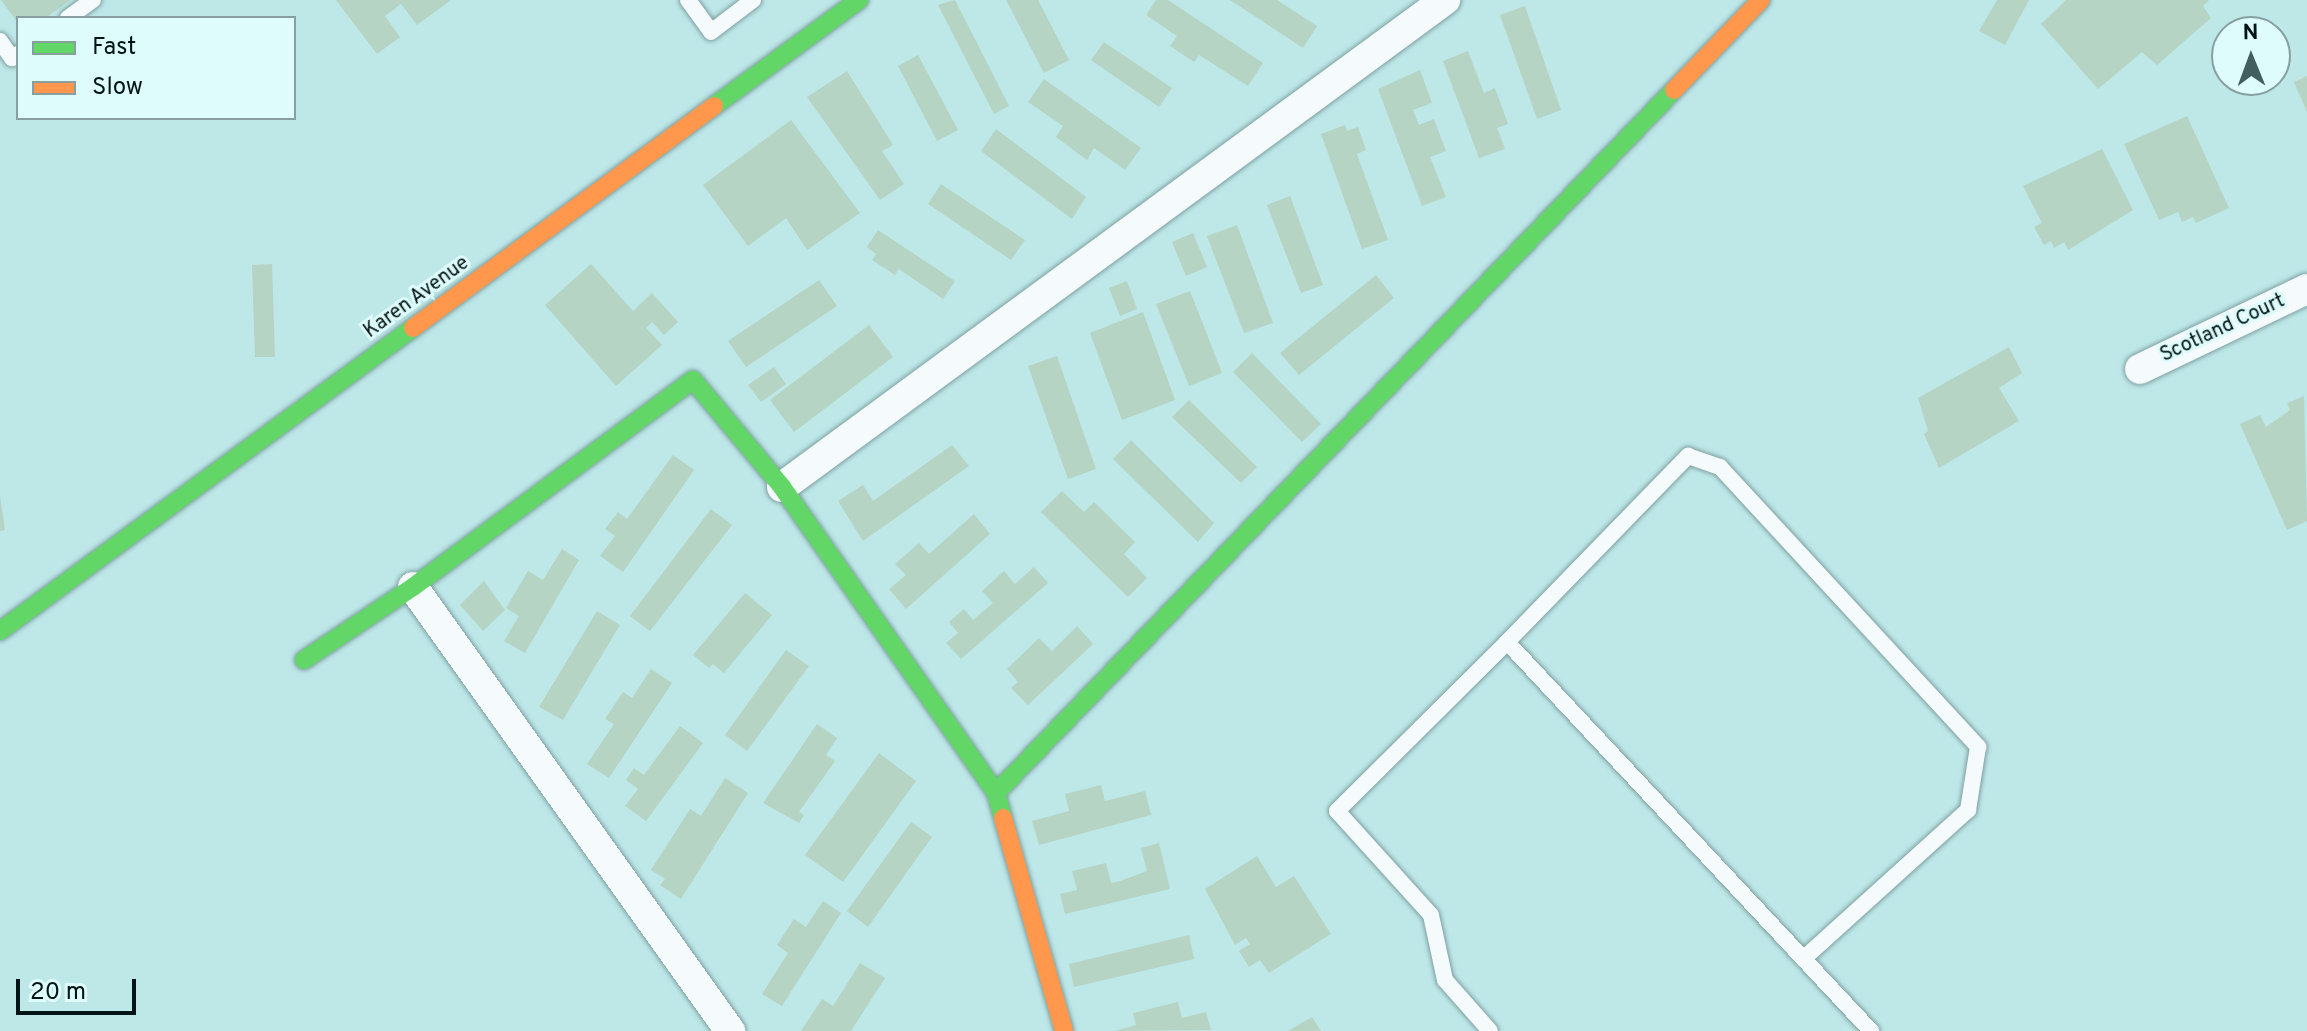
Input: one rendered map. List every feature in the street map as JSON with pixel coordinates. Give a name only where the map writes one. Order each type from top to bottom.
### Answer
[{"type":"street","name":"Karen Avenue","points":[[0,631],[859,0]]},
{"type":"street","points":[[782,487],[1445,0]]},
{"type":"street","points":[[996,793],[1761,0]]},
{"type":"street","name":"Scotland Court","points":[[2140,369],[2307,289]]},
{"type":"street","points":[[304,660],[413,587],[693,380],[782,487],[996,793],[1064,1031]]},
{"type":"street","points":[[413,587],[730,1031]]},
{"type":"lane","points":[[71,16],[93,0]]},
{"type":"lane","points":[[688,0],[711,32],[753,0]]},
{"type":"lane","points":[[0,41],[12,58],[16,55]]},
{"type":"lane","points":[[1490,1031],[1445,980],[1431,915],[1337,811],[1688,456],[1720,467],[1978,747],[1968,810],[1803,959]]},
{"type":"lane","points":[[1507,642],[1871,1031]]},
{"type":"building","points":[[1,0],[71,0],[48,16],[16,16],[16,20]]},
{"type":"building","points":[[336,0],[451,0],[417,25],[401,4],[385,16],[400,37],[377,54]]},
{"type":"building","points":[[955,0],[1009,106],[994,114],[938,5]]},
{"type":"building","points":[[1006,0],[1038,0],[1069,60],[1044,73]]},
{"type":"building","points":[[1156,0],[1168,0],[1263,63],[1248,86],[1199,55],[1194,62],[1170,46],[1177,36],[1146,15]]},
{"type":"building","points":[[1230,0],[1277,0],[1317,26],[1303,48]]},
{"type":"building","points":[[1997,0],[2029,0],[2005,45],[1979,31]]},
{"type":"building","points":[[2066,0],[2209,0],[2203,6],[2211,18],[2157,65],[2142,52],[2098,89],[2041,24]]},
{"type":"building","points":[[1525,6],[1561,110],[1537,119],[1500,15]]},
{"type":"building","points":[[1104,42],[1172,88],[1159,107],[1091,60]]},
{"type":"building","points":[[1468,51],[1484,93],[1495,88],[1508,124],[1497,128],[1505,149],[1479,158],[1443,61]]},
{"type":"building","points":[[918,55],[958,130],[937,141],[898,66]]},
{"type":"building","points":[[1420,70],[1432,103],[1413,110],[1419,125],[1434,119],[1446,151],[1430,157],[1446,197],[1422,206],[1378,89]]},
{"type":"building","points":[[847,71],[893,145],[882,151],[904,184],[880,200],[807,97]]},
{"type":"building","points":[[2307,76],[2307,112],[2294,82]]},
{"type":"building","points":[[1044,79],[1141,148],[1125,170],[1094,148],[1087,160],[1056,137],[1063,126],[1028,102]]},
{"type":"building","points":[[2187,116],[2229,208],[2196,223],[2193,217],[2182,222],[2178,212],[2159,220],[2124,144]]},
{"type":"building","points":[[791,120],[860,213],[807,250],[786,218],[748,246],[703,185]]},
{"type":"building","points":[[1345,125],[1347,131],[1358,127],[1366,150],[1357,154],[1388,240],[1362,249],[1321,134]]},
{"type":"building","points":[[996,129],[1086,197],[1072,219],[981,151]]},
{"type":"building","points":[[2102,149],[2133,210],[2068,250],[2064,242],[2054,248],[2051,241],[2044,245],[2034,227],[2042,223],[2023,186]]},
{"type":"building","points":[[941,184],[1025,240],[1011,260],[928,204]]},
{"type":"building","points":[[1290,196],[1323,285],[1301,293],[1267,205]]},
{"type":"building","points":[[1237,225],[1273,323],[1244,333],[1207,236]]},
{"type":"building","points":[[878,230],[955,281],[943,299],[899,269],[895,275],[872,260],[876,254],[867,247]]},
{"type":"building","points":[[1193,233],[1207,267],[1186,276],[1172,242]]},
{"type":"building","points":[[272,264],[275,357],[255,357],[252,265]]},
{"type":"building","points":[[591,264],[633,311],[652,293],[678,322],[664,335],[652,322],[646,328],[662,345],[616,386],[545,305]]},
{"type":"building","points":[[1376,275],[1394,298],[1299,375],[1280,353]]},
{"type":"building","points":[[819,280],[837,306],[746,367],[728,341]]},
{"type":"building","points":[[1127,281],[1137,309],[1120,316],[1109,288]]},
{"type":"building","points":[[1190,291],[1222,373],[1189,386],[1156,304]]},
{"type":"building","points":[[1143,312],[1175,400],[1122,420],[1090,333]]},
{"type":"building","points":[[869,325],[893,357],[794,432],[770,400]]},
{"type":"building","points":[[2009,347],[2022,373],[1999,388],[2019,421],[1939,468],[1924,434],[1928,431],[1918,398]]},
{"type":"building","points":[[1252,353],[1321,424],[1302,442],[1233,372]]},
{"type":"building","points":[[1057,356],[1096,469],[1068,479],[1028,366]]},
{"type":"building","points":[[774,367],[786,384],[761,402],[748,385]]},
{"type":"building","points":[[2304,396],[2307,521],[2287,530],[2240,424],[2260,415],[2266,427],[2290,410],[2287,403]]},
{"type":"building","points":[[1189,400],[1257,467],[1241,483],[1172,417]]},
{"type":"building","points":[[1131,440],[1214,523],[1198,542],[1113,459]]},
{"type":"building","points":[[952,445],[969,466],[863,541],[838,501],[863,485],[873,501]]},
{"type":"building","points":[[673,455],[694,470],[623,572],[600,556],[615,536],[605,529],[618,512],[627,519]]},
{"type":"building","points":[[1062,491],[1084,512],[1094,502],[1135,542],[1124,554],[1147,578],[1128,597],[1041,512]]},
{"type":"building","points":[[0,496],[5,530],[0,531]]},
{"type":"building","points":[[711,509],[732,525],[650,631],[630,616]]},
{"type":"building","points":[[974,514],[990,534],[906,609],[889,589],[906,575],[895,564],[919,543],[929,554]]},
{"type":"building","points":[[562,549],[579,560],[525,653],[504,641],[519,616],[506,608],[528,571],[543,580]]},
{"type":"building","points":[[1034,567],[1048,583],[961,659],[946,643],[958,633],[949,622],[964,609],[973,620],[993,603],[982,591],[1004,571],[1015,584]]},
{"type":"building","points":[[484,581],[505,610],[483,631],[460,605]]},
{"type":"building","points":[[745,593],[772,615],[724,673],[713,664],[709,668],[693,655]]},
{"type":"building","points":[[597,611],[620,625],[563,720],[539,707]]},
{"type":"building","points":[[1077,626],[1093,644],[1028,705],[1011,688],[1018,682],[1007,669],[1039,638],[1052,651]]},
{"type":"building","points":[[786,650],[809,666],[747,751],[725,735]]},
{"type":"building","points":[[651,669],[672,683],[609,778],[587,764],[614,724],[605,719],[623,692],[632,698]]},
{"type":"building","points":[[817,724],[837,738],[826,755],[835,761],[799,812],[804,815],[799,823],[763,803]]},
{"type":"building","points":[[680,726],[703,743],[646,821],[625,806],[638,789],[626,780],[634,768],[644,775]]},
{"type":"building","points":[[879,753],[916,781],[843,882],[805,855]]},
{"type":"building","points":[[725,778],[748,793],[681,899],[660,885],[665,879],[651,870],[690,809],[701,816]]},
{"type":"building","points":[[1101,785],[1105,801],[1145,791],[1151,815],[1039,845],[1032,821],[1069,811],[1065,794]]},
{"type":"building","points":[[911,822],[932,837],[868,927],[847,911]]},
{"type":"building","points":[[1159,843],[1170,889],[1065,914],[1060,894],[1077,890],[1072,871],[1106,863],[1111,883],[1120,881],[1147,871],[1141,848]]},
{"type":"building","points":[[1257,856],[1276,887],[1294,876],[1331,934],[1269,973],[1260,960],[1249,967],[1239,951],[1250,944],[1246,938],[1235,945],[1205,889]]},
{"type":"building","points":[[823,901],[841,913],[782,1006],[762,994],[788,953],[777,945],[794,919],[806,927]]},
{"type":"building","points":[[1189,935],[1194,959],[1074,987],[1069,964]]},
{"type":"building","points":[[860,963],[885,978],[851,1031],[801,1031],[822,999],[833,1006]]},
{"type":"building","points":[[1178,1002],[1182,1018],[1206,1012],[1211,1030],[1115,1031],[1136,1025],[1133,1013]]},
{"type":"building","points":[[1312,1017],[1321,1031],[1288,1031]]},
{"type":"traffic: fast","points":[[714,106],[859,0]]},
{"type":"traffic: fast","points":[[996,793],[1674,90]]},
{"type":"traffic: fast","points":[[0,631],[413,328]]},
{"type":"traffic: fast","points":[[304,660],[413,587],[693,380],[782,487],[996,793],[1003,818]]},
{"type":"traffic: slow","points":[[1674,90],[1761,0]]},
{"type":"traffic: slow","points":[[413,328],[714,106]]},
{"type":"traffic: slow","points":[[1003,818],[1064,1031]]}]
